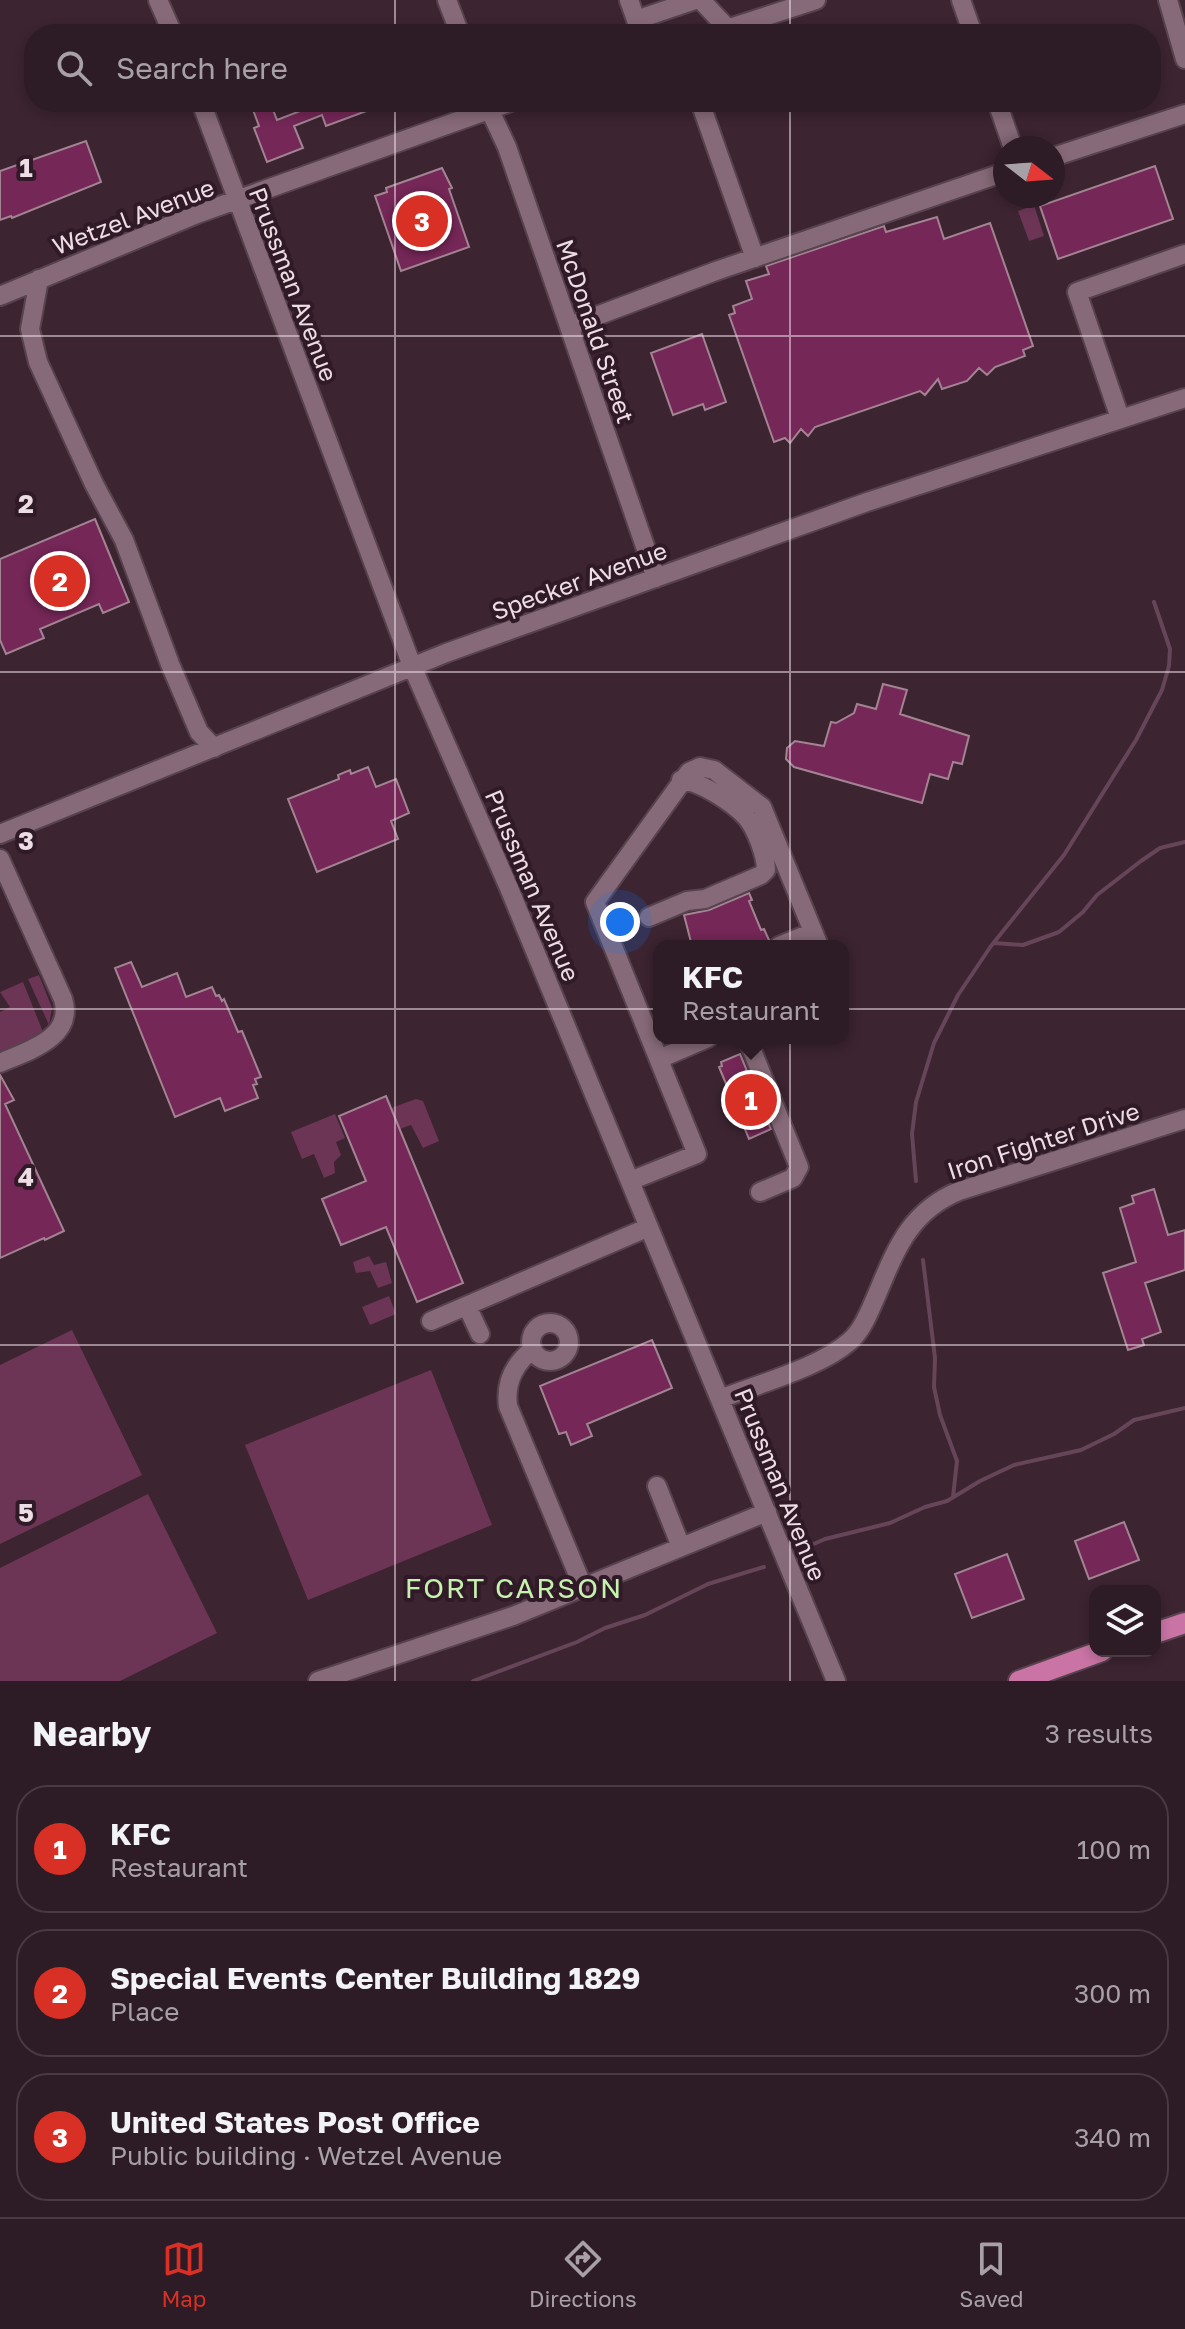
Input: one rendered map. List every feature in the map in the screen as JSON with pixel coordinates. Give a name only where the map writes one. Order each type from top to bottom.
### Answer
[{"type":"main road","points":[[1161,1631],[1185,1623]]},
{"type":"main road","points":[[1019,1681],[1089,1656]]},
{"type":"street","points":[[158,0],[169,24]]},
{"type":"street","points":[[447,0],[456,24]]},
{"type":"street","points":[[629,0],[637,24]]},
{"type":"street","points":[[645,24],[698,0],[715,24]]},
{"type":"street","points":[[742,24],[816,0]]},
{"type":"street","points":[[961,0],[969,24]]},
{"type":"street","points":[[1168,0],[1185,59]]},
{"type":"street","name":"Prussman Avenue","points":[[205,112],[412,666],[509,888],[836,1681]]},
{"type":"street","name":"Wetzel Avenue","points":[[0,296],[109,248],[470,112]]},
{"type":"street","name":"McDonald Street","points":[[492,112],[570,326],[656,578]]},
{"type":"street","points":[[704,112],[755,258]]},
{"type":"street","points":[[1000,112],[1009,136]]},
{"type":"street","points":[[1065,153],[1185,114]]},
{"type":"street","points":[[570,326],[993,176]]},
{"type":"street","points":[[1120,418],[1077,292],[1185,254]]},
{"type":"street","points":[[39,279],[30,329],[38,362],[94,484],[124,540],[199,732],[214,748]]},
{"type":"street","name":"Specker Avenue","points":[[0,834],[412,666],[894,493],[1185,398]]},
{"type":"street","points":[[630,1181],[697,1154],[595,902],[681,780],[695,768],[708,768],[758,802],[767,815],[816,939]]},
{"type":"street","points":[[649,917],[687,901],[705,899],[766,870],[766,862],[748,819],[696,782],[681,780]]},
{"type":"street","points":[[0,859],[63,999],[63,1019],[50,1041],[0,1063]]},
{"type":"street","points":[[659,1059],[694,1044]]},
{"type":"street","points":[[749,1044],[799,1163],[793,1178],[760,1192]]},
{"type":"street","name":"Iron Fighter Drive","points":[[720,1399],[818,1361],[850,1341],[867,1318],[907,1231],[933,1204],[959,1191],[1185,1119]]},
{"type":"street","points":[[431,1321],[649,1227]]},
{"type":"street","points":[[467,1306],[480,1334]]},
{"type":"street","points":[[533,1349],[513,1372],[508,1388],[508,1406],[583,1587]]},
{"type":"street","points":[[657,1486],[681,1547]]},
{"type":"street","points":[[318,1681],[513,1616],[767,1512]]},
{"type":"shaded area","points":[[1035,208],[1044,236],[1029,241],[1018,211]]},
{"type":"shaded area","points":[[39,975],[52,1008],[49,1025],[28,979]]},
{"type":"shaded area","points":[[23,982],[43,1032],[0,1054],[0,1012],[10,1007],[0,992]]},
{"type":"shaded area","points":[[416,1099],[423,1101],[439,1141],[423,1148],[411,1125],[400,1129],[391,1108]]},
{"type":"shaded area","points":[[335,1114],[345,1138],[336,1142],[341,1155],[334,1162],[335,1173],[324,1178],[314,1154],[302,1159],[291,1132]]},
{"type":"shaded area","points":[[369,1256],[374,1265],[386,1262],[392,1283],[378,1288],[370,1271],[356,1273],[353,1262]]},
{"type":"shaded area","points":[[389,1296],[396,1314],[370,1325],[362,1307]]},
{"type":"shaded area","points":[[72,1330],[142,1475],[0,1544],[0,1365]]},
{"type":"shaded area","points":[[431,1370],[492,1525],[308,1600],[245,1445]]},
{"type":"shaded area","points":[[148,1494],[217,1633],[120,1681],[0,1681],[0,1568]]},
{"type":"building","points":[[254,112],[274,112],[277,120],[298,112],[364,112],[326,126],[322,115],[294,126],[303,148],[267,162],[254,128],[259,126]]},
{"type":"building","points":[[86,141],[101,182],[0,220],[0,171]]},
{"type":"building","points":[[1155,166],[1173,219],[1058,259],[1041,208],[1065,208],[1065,197]]},
{"type":"building","points":[[442,168],[452,188],[449,189],[469,247],[401,271],[375,196],[387,192],[386,188]]},
{"type":"building","points":[[937,217],[944,239],[990,223],[1033,346],[1023,350],[1025,356],[995,367],[987,375],[979,368],[967,381],[942,389],[938,379],[925,395],[920,391],[815,427],[808,436],[801,429],[790,443],[785,438],[774,442],[729,315],[735,313],[733,306],[752,299],[746,281],[769,274],[766,266],[884,226],[886,232]]},
{"type":"building","points":[[702,334],[726,402],[705,410],[703,404],[673,415],[651,353]]},
{"type":"building","points":[[95,519],[129,602],[103,613],[99,604],[40,629],[44,638],[6,654],[0,640],[0,559]]},
{"type":"building","points":[[883,684],[907,690],[900,714],[969,736],[962,764],[953,762],[948,779],[930,774],[922,803],[794,767],[786,759],[787,748],[795,741],[824,746],[831,722],[836,723],[854,713],[857,704],[876,709]]},
{"type":"building","points":[[368,767],[376,787],[396,779],[409,813],[391,821],[398,839],[317,872],[288,799],[339,779],[338,775],[350,770],[351,774]]},
{"type":"building","points":[[749,893],[752,900],[749,901],[761,930],[764,929],[769,940],[690,940],[684,915],[709,910]]},
{"type":"building","points":[[131,962],[142,987],[177,973],[186,997],[212,987],[216,996],[219,995],[222,1001],[224,999],[238,1032],[242,1031],[261,1077],[255,1079],[257,1084],[253,1085],[258,1098],[225,1111],[220,1098],[175,1117],[115,968]]},
{"type":"building","points":[[740,1054],[771,1129],[749,1139],[719,1067],[722,1066],[721,1062]]},
{"type":"building","points":[[0,1075],[14,1100],[5,1104],[64,1231],[0,1258]]},
{"type":"building","points":[[386,1096],[463,1283],[417,1302],[386,1227],[341,1245],[322,1199],[366,1181],[339,1116]]},
{"type":"building","points":[[1154,1189],[1168,1235],[1185,1230],[1185,1270],[1145,1283],[1161,1332],[1142,1339],[1144,1345],[1128,1350],[1103,1273],[1136,1262],[1120,1208],[1134,1203],[1132,1196]]},
{"type":"building","points":[[652,1340],[672,1388],[587,1424],[592,1436],[571,1445],[566,1432],[559,1434],[540,1386]]},
{"type":"building","points":[[1124,1522],[1139,1560],[1089,1579],[1075,1541]]},
{"type":"building","points":[[1007,1554],[1024,1599],[972,1618],[955,1574]]},
{"type":"waterway","points":[[916,1181],[912,1134],[916,1102],[934,1043],[958,995],[991,946],[1064,855],[1136,740],[1162,690],[1170,649],[1154,602]]},
{"type":"waterway","points":[[994,943],[1023,945],[1059,932],[1083,912],[1097,895],[1141,861],[1160,848],[1185,842]]},
{"type":"waterway","points":[[923,1260],[935,1358],[934,1387],[940,1415],[957,1461],[953,1497]]},
{"type":"waterway","points":[[807,1547],[825,1539],[890,1523],[947,1501],[1014,1465],[1081,1450],[1134,1420],[1185,1408]]},
{"type":"waterway","points":[[473,1681],[645,1615],[708,1584],[764,1567]]},
{"type":"place","name":"United States Post Office","points":[[422,221]]},
{"type":"place","name":"Special Events Center Building 1829","points":[[60,581]]},
{"type":"place","name":"KFC","points":[[751,1100]]},
{"type":"district","name":"FORT CARSON","points":[[514,1587]]}]
